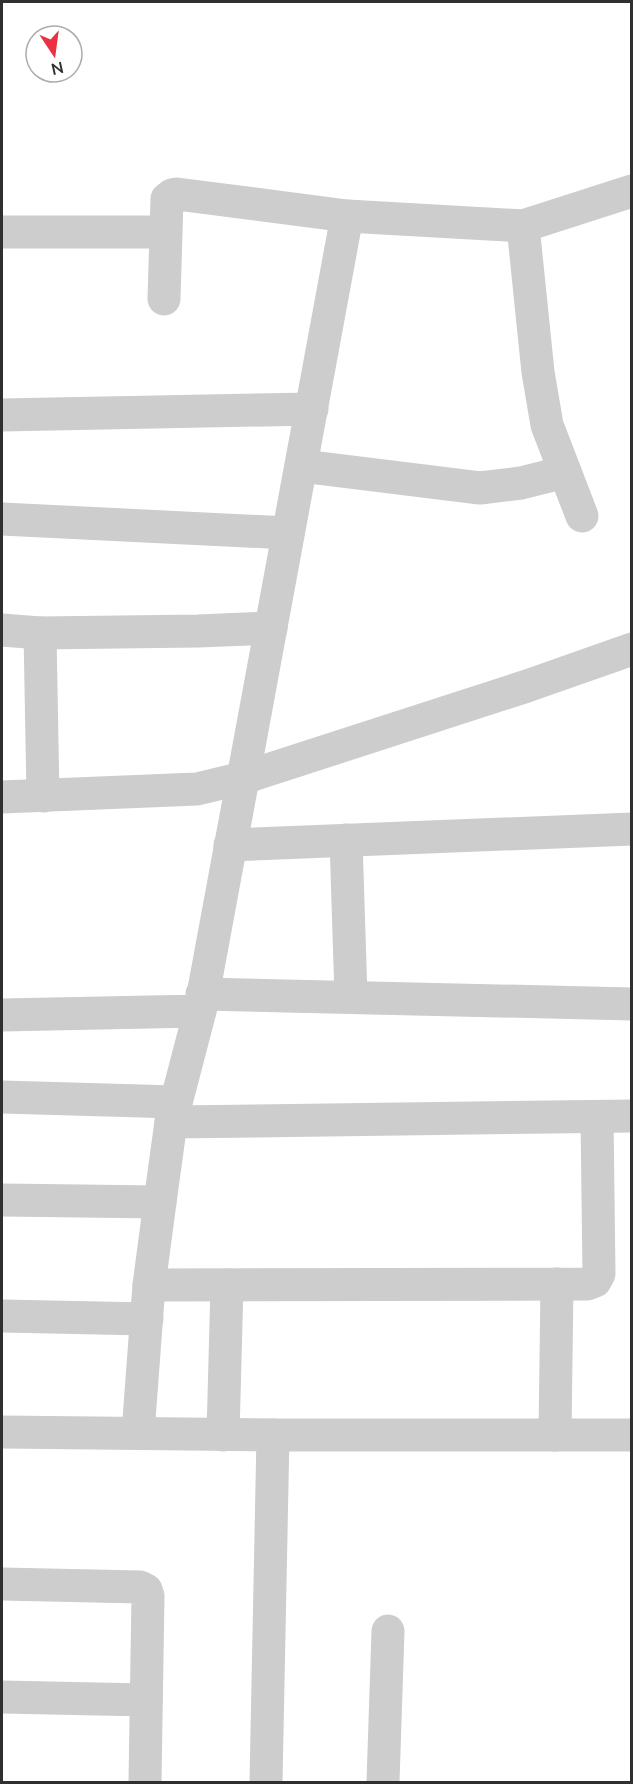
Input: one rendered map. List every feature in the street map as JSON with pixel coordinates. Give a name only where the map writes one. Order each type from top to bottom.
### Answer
[{"type":"street","points":[[164,299],[167,199],[172,195],[347,216],[523,226],[632,191]]},
{"type":"street","points":[[138,1433],[149,1285],[174,1112],[201,1002],[347,216]]},
{"type":"street","points":[[523,226],[538,372],[547,425],[582,516]]},
{"type":"street","points":[[2,231],[165,232]]},
{"type":"street","points":[[2,415],[312,409]]},
{"type":"street","points":[[302,466],[480,488],[521,483],[566,472]]},
{"type":"street","points":[[2,519],[288,533]]},
{"type":"street","points":[[2,630],[40,633],[271,628]]},
{"type":"street","points":[[40,633],[43,796]]},
{"type":"street","points":[[2,797],[197,789],[243,778],[527,686],[632,649]]},
{"type":"street","points":[[230,845],[632,829]]},
{"type":"street","points":[[346,840],[351,997]]},
{"type":"street","points":[[2,1015],[201,1002],[351,997],[632,1004]]},
{"type":"street","points":[[2,1097],[174,1112],[632,1116]]},
{"type":"street","points":[[149,1285],[587,1284],[595,1281],[599,1274],[597,1117]]},
{"type":"street","points":[[2,1200],[160,1202]]},
{"type":"street","points":[[555,1435],[557,1284]]},
{"type":"street","points":[[223,1435],[227,1285]]},
{"type":"street","points":[[2,1316],[147,1318]]},
{"type":"street","points":[[2,1432],[223,1435],[632,1435]]},
{"type":"street","points":[[266,1782],[273,1435]]},
{"type":"street","points":[[2,1584],[140,1587],[146,1590],[148,1596],[145,1782]]},
{"type":"street","points":[[383,1782],[388,1630]]},
{"type":"street","points":[[2,1697],[146,1700]]}]
